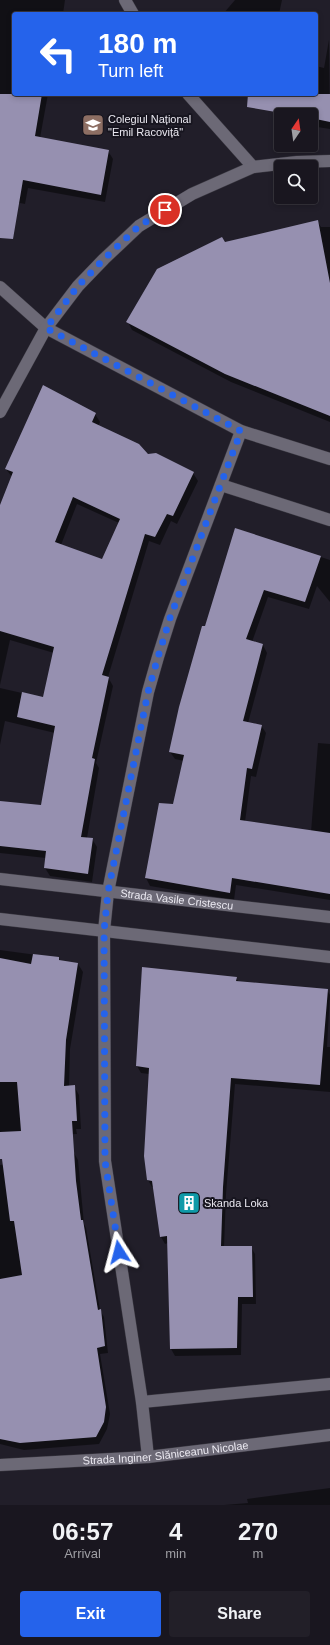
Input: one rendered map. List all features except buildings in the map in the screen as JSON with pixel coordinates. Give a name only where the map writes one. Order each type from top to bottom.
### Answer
[{"type":"street","points":[[125,0],[132,12]]},
{"type":"street","points":[[190,96],[253,167]]},
{"type":"street","points":[[0,412],[46,328],[78,286],[139,226],[192,194],[253,167],[297,162],[330,162]]},
{"type":"street","points":[[0,287],[46,328],[241,431],[330,459]]},
{"type":"street","points":[[148,1457],[142,1402],[105,1161],[104,931],[108,892],[148,692],[170,618],[241,431]]},
{"type":"street","points":[[220,485],[330,520]]},
{"type":"street","name":"Strada Vasile Cristescu","points":[[0,879],[330,917]]},
{"type":"street","points":[[0,919],[330,957]]},
{"type":"street","points":[[142,1402],[330,1384]]},
{"type":"street","name":"Strada Inginer Slăniceanu Nicolae","points":[[0,1465],[148,1457],[330,1435]]},
{"type":"place","name":"Colegiul Național \"Emil Racoviță\"","points":[[93,125]]},
{"type":"place","name":"Skanda Loka","points":[[189,1203]]},
{"type":"route","points":[[119,1252],[105,1161],[104,931],[108,892],[148,692],[158,657],[170,618],[241,431],[46,328],[78,286],[104,259],[139,226],[165,210]]}]
